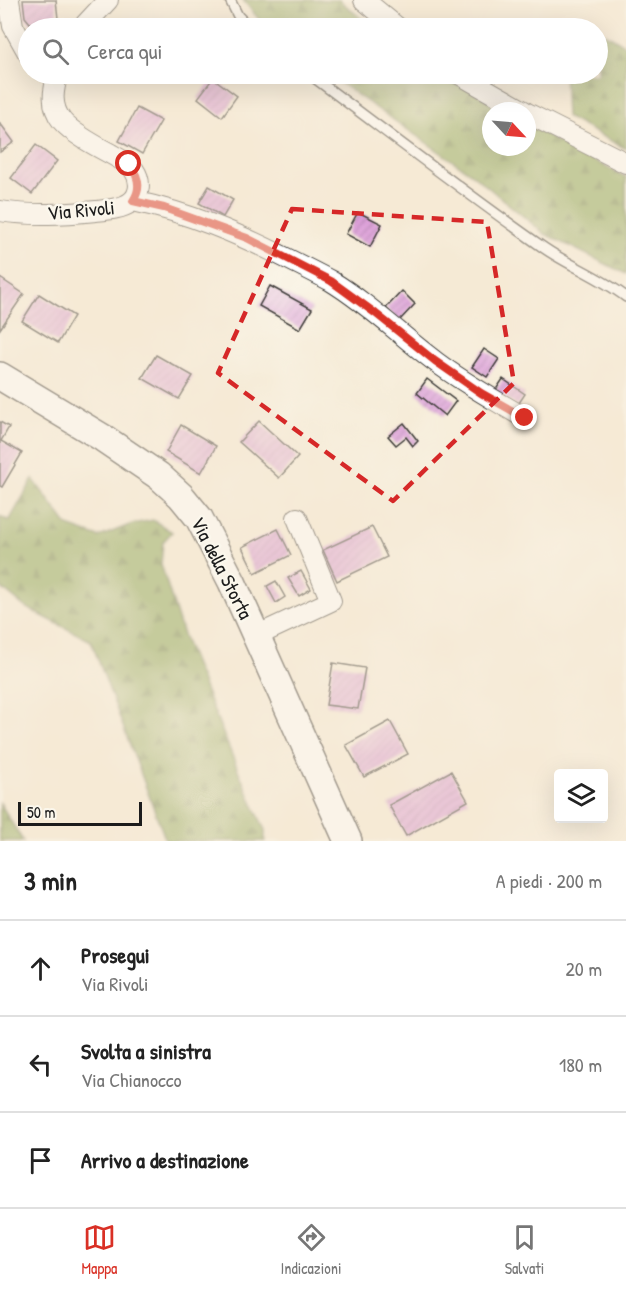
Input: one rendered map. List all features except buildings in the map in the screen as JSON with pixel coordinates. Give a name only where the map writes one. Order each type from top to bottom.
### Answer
[{"type":"main road","name":"Via della Storta","points":[[0,376],[142,463],[181,496],[199,518],[232,582],[348,841]]},
{"type":"street","points":[[9,0],[13,26],[18,35]]},
{"type":"street","points":[[91,18],[108,0]]},
{"type":"street","points":[[363,0],[386,18]]},
{"type":"street","name":"Via Rivoli","points":[[0,211],[57,215],[112,209],[130,204],[137,195],[138,180],[129,164],[99,147],[62,121],[54,105],[52,84]]},
{"type":"street","points":[[477,84],[508,102]]},
{"type":"street","points":[[536,117],[626,163]]},
{"type":"street","points":[[133,201],[164,208],[247,238],[331,281],[435,361],[481,393],[525,418]]},
{"type":"street","points":[[256,636],[331,601],[297,518]]},
{"type":"lane","points":[[230,0],[240,18]]},
{"type":"lane","points":[[322,84],[546,249],[611,285],[626,297]]},
{"type":"highlighted area","points":[[292,209],[487,222],[514,383],[393,501],[218,373]]},
{"type":"green space","points":[[243,0],[339,0],[361,18],[258,18]]},
{"type":"green space","points":[[608,35],[626,46],[626,149],[566,117],[564,84],[608,84]]},
{"type":"green space","points":[[341,84],[459,84],[490,102],[482,102],[482,156],[536,156],[536,128],[626,177],[626,274],[545,234],[473,175]]},
{"type":"green space","points":[[33,479],[68,526],[99,537],[132,524],[153,520],[172,532],[163,542],[161,564],[184,638],[265,830],[265,841],[166,841],[91,641],[25,607],[0,587],[0,516],[9,521]]},
{"type":"green space","points":[[0,803],[23,841],[0,841]]},
{"type":"route","points":[[129,164],[139,184],[133,201],[164,208],[247,238],[331,281],[435,361],[481,393],[525,418]]}]
